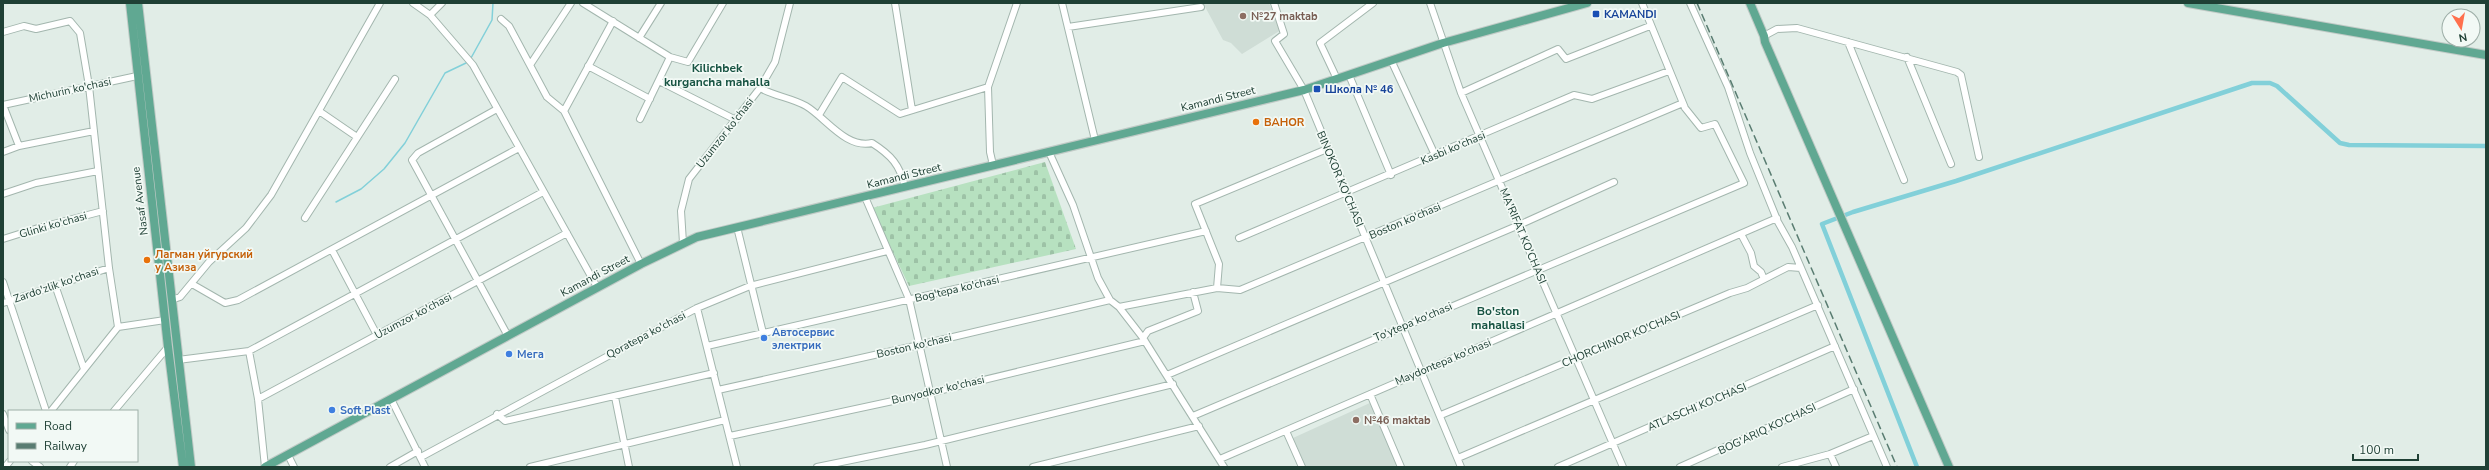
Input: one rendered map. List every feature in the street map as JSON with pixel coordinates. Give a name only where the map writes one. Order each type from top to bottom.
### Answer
[{"type":"main road","name":"Nasaf Avenue","points":[[130,3],[137,76],[183,467]]},
{"type":"main road","name":"Nasaf Avenue","points":[[138,3],[191,467]]},
{"type":"main road","name":"Kamandi Street","points":[[265,467],[597,287],[683,243],[737,227],[1304,90],[1443,43],[1587,3]]},
{"type":"main road","points":[[1745,3],[1760,37],[1765,39]]},
{"type":"main road","points":[[1750,3],[1949,467]]},
{"type":"main road","points":[[2188,3],[2486,55]]},
{"type":"street","points":[[171,300],[180,297],[210,262],[246,228],[271,195],[380,3]]},
{"type":"street","points":[[413,3],[430,15],[473,65],[597,287]]},
{"type":"street","points":[[430,15],[442,3]]},
{"type":"street","points":[[530,65],[571,3]]},
{"type":"street","points":[[639,38],[661,3]]},
{"type":"street","points":[[588,4],[670,57],[688,62],[723,3]]},
{"type":"street","name":"Uzumzor ko'chasi","points":[[683,243],[681,211],[690,179],[760,88],[775,62],[790,3]]},
{"type":"street","points":[[895,3],[912,110]]},
{"type":"street","points":[[993,165],[990,152],[988,87],[1017,3]]},
{"type":"street","points":[[1062,3],[1095,140]]},
{"type":"street","name":"BINOKOR KO'CHASI","points":[[1274,3],[1284,34],[1275,41],[1304,90],[1327,149],[1462,467]]},
{"type":"street","points":[[1337,79],[1320,43],[1373,3]]},
{"type":"street","name":"MA'RIFAT KO'CHASI","points":[[1430,3],[1461,93],[1500,180],[1556,315],[1623,467]]},
{"type":"street","points":[[1642,3],[1650,26],[1683,103]]},
{"type":"street","points":[[1690,3],[1728,87],[1750,153],[1776,218],[1802,268],[1887,467]]},
{"type":"street","points":[[1068,27],[1201,7]]},
{"type":"street","points":[[501,19],[509,26],[547,97],[564,111],[641,264]]},
{"type":"street","points":[[3,32],[24,26],[36,29],[70,20],[80,34],[89,86],[109,268],[118,327]]},
{"type":"street","points":[[564,111],[613,21]]},
{"type":"street","points":[[1461,93],[1558,49],[1566,59],[1650,26]]},
{"type":"street","points":[[1765,39],[1777,29],[1797,28],[1907,57],[1957,72],[1961,76],[1979,157]]},
{"type":"street","points":[[1848,42],[1904,180]]},
{"type":"street","points":[[640,118],[670,57]]},
{"type":"street","points":[[1907,57],[1951,164]]},
{"type":"street","points":[[1391,60],[1435,155]]},
{"type":"street","points":[[588,66],[650,99]]},
{"type":"street","name":"Kasbi ko'chasi","points":[[1239,238],[1391,175],[1574,95],[1592,99],[1669,71]]},
{"type":"street","points":[[1349,75],[1391,175]]},
{"type":"street","name":"Michurin ko'chasi","points":[[3,105],[137,76]]},
{"type":"street","points":[[819,115],[842,77],[900,114],[988,87]]},
{"type":"street","points":[[305,218],[395,79]]},
{"type":"street","points":[[659,81],[736,120]]},
{"type":"street","points":[[760,88],[806,106],[841,134],[865,144],[872,143],[889,154],[901,170],[905,187]]},
{"type":"street","name":"Boston ko'chasi","points":[[1119,307],[1217,288],[1240,290],[1683,103]]},
{"type":"street","name":"To'ytepa ko'chasi","points":[[1193,416],[1744,183],[1716,124],[1702,128],[1683,103]]},
{"type":"street","points":[[3,105],[19,146]]},
{"type":"street","points":[[497,109],[418,153],[412,160],[477,282],[508,336]]},
{"type":"street","points":[[319,111],[357,137]]},
{"type":"street","points":[[3,152],[19,146],[94,131]]},
{"type":"street","points":[[192,284],[226,303],[238,300],[519,148]]},
{"type":"street","points":[[1217,288],[1220,264],[1195,204],[1327,149]]},
{"type":"street","points":[[1049,152],[1073,205],[1098,278],[1110,300],[1119,307],[1168,375],[1224,467]]},
{"type":"street","points":[[3,194],[36,183],[98,171]]},
{"type":"street","points":[[1168,375],[1519,225],[1614,182]]},
{"type":"street","points":[[178,360],[248,351],[454,238],[543,192]]},
{"type":"street","points":[[865,197],[909,299],[948,467]]},
{"type":"street","name":"Glinki ko'chasi","points":[[3,239],[103,211]]},
{"type":"street","name":"Maydontepa ko'chasi","points":[[1220,460],[1776,218]]},
{"type":"street","points":[[737,227],[750,286],[763,333]]},
{"type":"street","name":"Bog'tepa ko'chasi","points":[[708,346],[1206,231]]},
{"type":"street","name":"Uzumzor ko'chasi","points":[[258,399],[566,233]]},
{"type":"street","points":[[1741,234],[1751,253],[1754,266],[1761,272],[1764,279]]},
{"type":"street","points":[[332,250],[377,335]]},
{"type":"street","name":"Qoratepa ko'chasi","points":[[390,467],[419,454],[497,414],[697,308],[750,286],[887,250]]},
{"type":"street","name":"CHORCHINOR KO'CHASI","points":[[1441,415],[1764,279],[1788,267],[1802,268]]},
{"type":"street","name":"Zardo'zlik ko'chasi","points":[[3,303],[109,268]]},
{"type":"street","points":[[3,282],[46,410]]},
{"type":"street","points":[[55,285],[84,369]]},
{"type":"street","points":[[1144,340],[1148,331],[1198,311],[1193,292]]},
{"type":"street","name":"Boston ko'chasi","points":[[718,390],[919,346],[1110,300]]},
{"type":"street","points":[[1458,458],[1818,305]]},
{"type":"street","points":[[697,308],[708,346],[737,467]]},
{"type":"street","points":[[52,410],[118,327],[165,320]]},
{"type":"street","name":"Bunyodkor ko'chasi","points":[[730,436],[930,393],[1144,340]]},
{"type":"street","name":"ATLASCHI KO'CHASI","points":[[1558,467],[1835,346]]},
{"type":"street","points":[[115,410],[168,347]]},
{"type":"street","points":[[248,351],[258,399],[265,467]]},
{"type":"street","points":[[497,414],[505,421],[615,397],[714,373]]},
{"type":"street","points":[[817,467],[941,440],[1173,384]]},
{"type":"street","name":"BOG'ARIQ KO'CHASI","points":[[1680,467],[1854,389]]},
{"type":"street","points":[[1370,394],[1401,467]]},
{"type":"street","points":[[615,397],[629,467]]},
{"type":"street","points":[[391,399],[425,467]]},
{"type":"street","points":[[3,414],[8,427]]},
{"type":"street","points":[[530,467],[625,446],[725,420]]},
{"type":"street","points":[[1033,467],[1200,426]]},
{"type":"street","points":[[1286,430],[1302,467]]},
{"type":"street","points":[[1782,467],[1830,454],[1873,436]]},
{"type":"street","points":[[1830,454],[1836,467]]},
{"type":"street","points":[[288,455],[294,467]]},
{"type":"shaded area","name":"№27 maktab","points":[[1203,3],[1269,3],[1281,30],[1242,54],[1231,43],[1223,40]]},
{"type":"shaded area","name":"№46 maktab","points":[[1372,402],[1399,467],[1306,467],[1293,438]]},
{"type":"green space","points":[[1045,162],[1076,249],[909,286],[872,208]]},
{"type":"waterway","points":[[471,58],[492,20],[493,3]]},
{"type":"waterway","points":[[336,202],[361,189],[384,169],[405,143],[445,73],[466,63]]},
{"type":"waterway","points":[[1917,467],[1822,224],[1853,212],[1956,181],[2252,83],[2270,83],[2277,86],[2340,143],[2349,145],[2486,146]]},
{"type":"railway","points":[[1697,3],[1897,467]]},
{"type":"place","name":"KAMANDI","points":[[1596,14]]},
{"type":"place","name":"№27 maktab","points":[[1243,16]]},
{"type":"place","name":"Школа № 46","points":[[1317,89]]},
{"type":"place","name":"BAHOR","points":[[1256,122]]},
{"type":"place","name":"Лагман уйгурский у Азиза","points":[[147,260]]},
{"type":"place","name":"Автосервис электрик","points":[[764,338]]},
{"type":"place","name":"Мега","points":[[509,354]]},
{"type":"place","name":"Soft Plast","points":[[332,410]]},
{"type":"place","name":"№46 maktab","points":[[1356,420]]},
{"type":"district","name":"Kilichbek kurgancha mahalla","points":[[717,75]]},
{"type":"district","name":"Bo'ston mahallasi","points":[[1498,318]]}]
